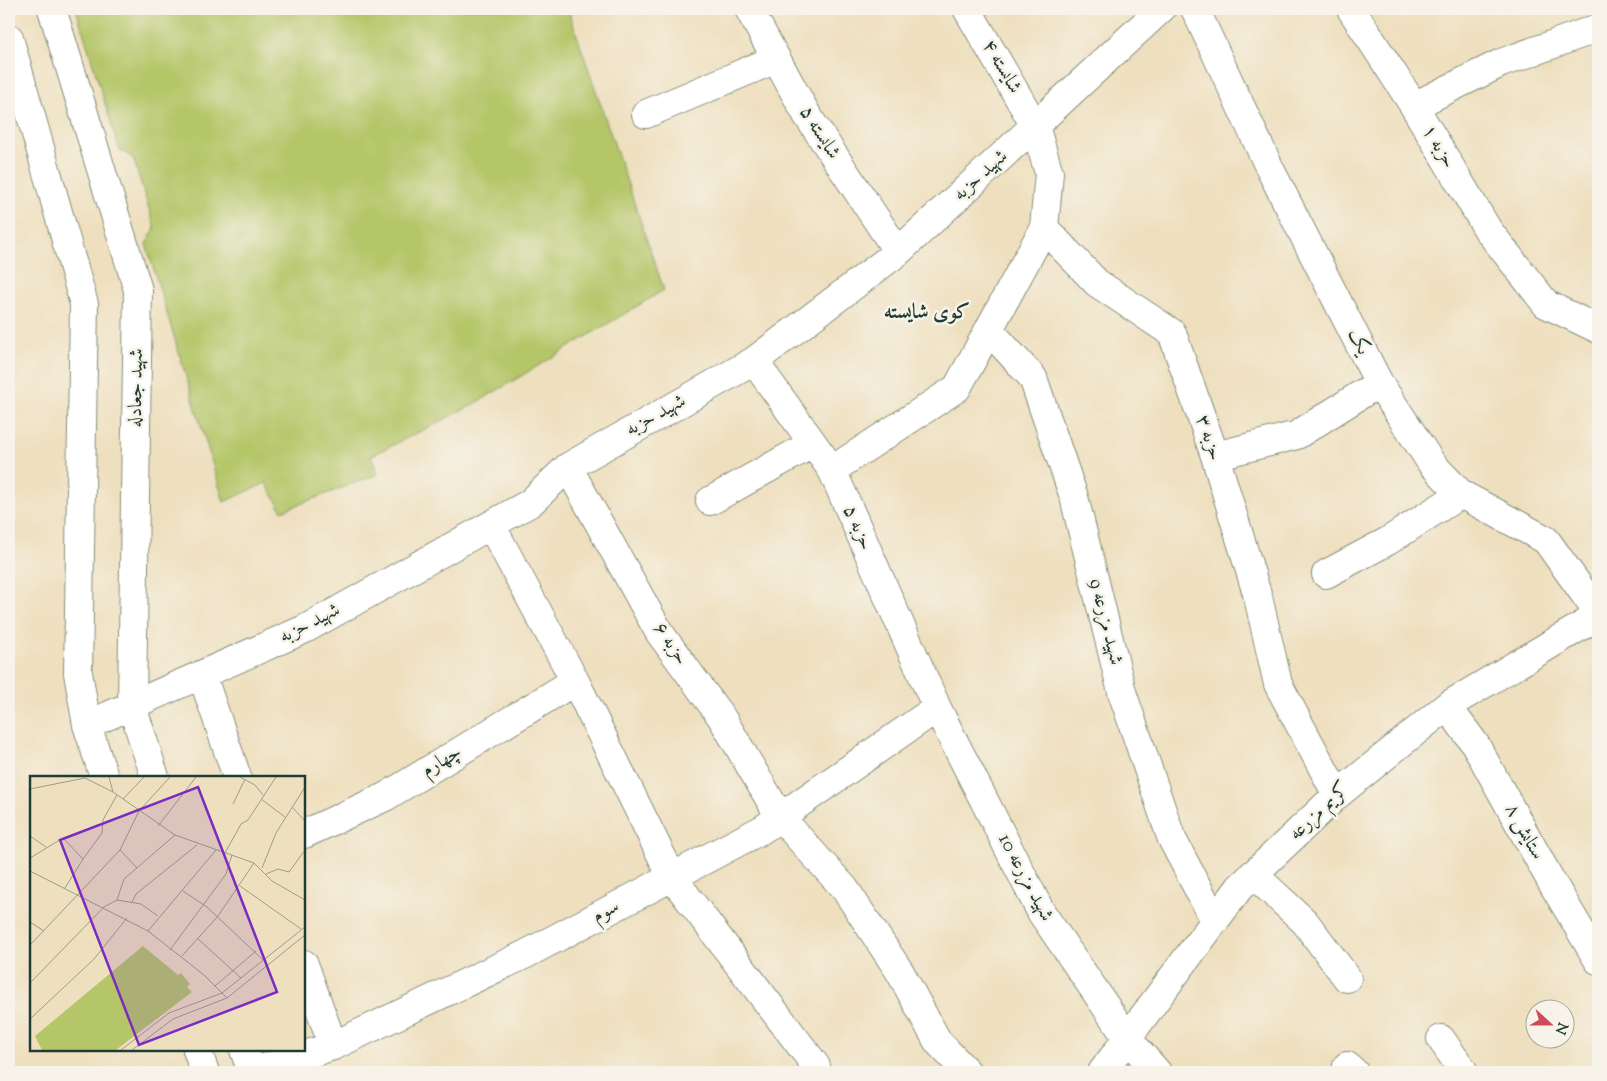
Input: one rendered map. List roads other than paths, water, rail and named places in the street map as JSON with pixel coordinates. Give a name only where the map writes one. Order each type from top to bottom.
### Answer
[{"type":"street","name":"شهید جعادله","points":[[52,9],[138,290],[132,706],[155,776]]},
{"type":"street","name":"شایسته ۵","points":[[749,9],[807,115],[898,252]]},
{"type":"street","name":"شایسته ۴","points":[[967,9],[1035,126]]},
{"type":"street","name":"شهید حزبه","points":[[87,726],[305,629],[530,503],[568,467],[754,361],[898,252],[1161,9]]},
{"type":"street","name":"یک","points":[[1195,9],[1271,171],[1379,384],[1432,464],[1461,494],[1546,540],[1598,614]]},
{"type":"street","points":[[1351,9],[1414,106]]},
{"type":"street","name":"حزبه ۱","points":[[1598,28],[1501,63],[1414,106],[1488,230],[1546,304],[1598,329]]},
{"type":"street","points":[[9,38],[84,304],[78,673],[87,726],[104,776]]},
{"type":"street","points":[[646,114],[776,59]]},
{"type":"street","points":[[832,470],[957,388],[1044,228],[1048,173],[1035,126]]},
{"type":"street","name":"حزبه ۳","points":[[1044,228],[1097,282],[1172,333],[1214,456],[1258,597],[1278,684],[1337,795]]},
{"type":"street","name":"شهید مزرعه 9","points":[[989,330],[1033,378],[1074,497],[1125,701],[1171,837],[1215,921]]},
{"type":"street","name":"حزبه ۵","points":[[754,361],[832,470],[937,708]]},
{"type":"street","points":[[1214,456],[1297,436],[1379,384]]},
{"type":"street","points":[[710,501],[812,444]]},
{"type":"street","name":"حزبه ۶","points":[[568,467],[660,632],[722,718],[780,817],[845,889],[900,972],[938,1042],[967,1072]]},
{"type":"street","points":[[1326,574],[1388,541],[1461,494]]},
{"type":"street","points":[[491,525],[575,681],[672,877],[816,1066],[817,1072]]},
{"type":"street","name":"کریم مزرعه","points":[[1102,1072],[1240,887],[1337,795],[1447,706],[1598,614]]},
{"type":"street","points":[[202,675],[237,776]]},
{"type":"street","name":"چهارم","points":[[305,834],[385,797],[575,681]]},
{"type":"street","name":"ستایش ۸","points":[[1447,706],[1476,744],[1551,881],[1598,960]]},
{"type":"street","name":"سوم","points":[[252,1072],[333,1046],[526,954],[763,829],[937,708]]},
{"type":"street","name":"شهید مزرعه 10","points":[[937,708],[1041,912],[1128,1039],[1157,1072]]},
{"type":"street","points":[[1254,874],[1305,922],[1347,978]]},
{"type":"street","points":[[305,967],[333,1046]]},
{"type":"street","points":[[1441,1039],[1464,1072]]},
{"type":"street","points":[[197,1051],[205,1072]]},
{"type":"street","points":[[244,1051],[252,1072]]},
{"type":"district","name":"کوی شایسته","points":[[927,313]]}]
